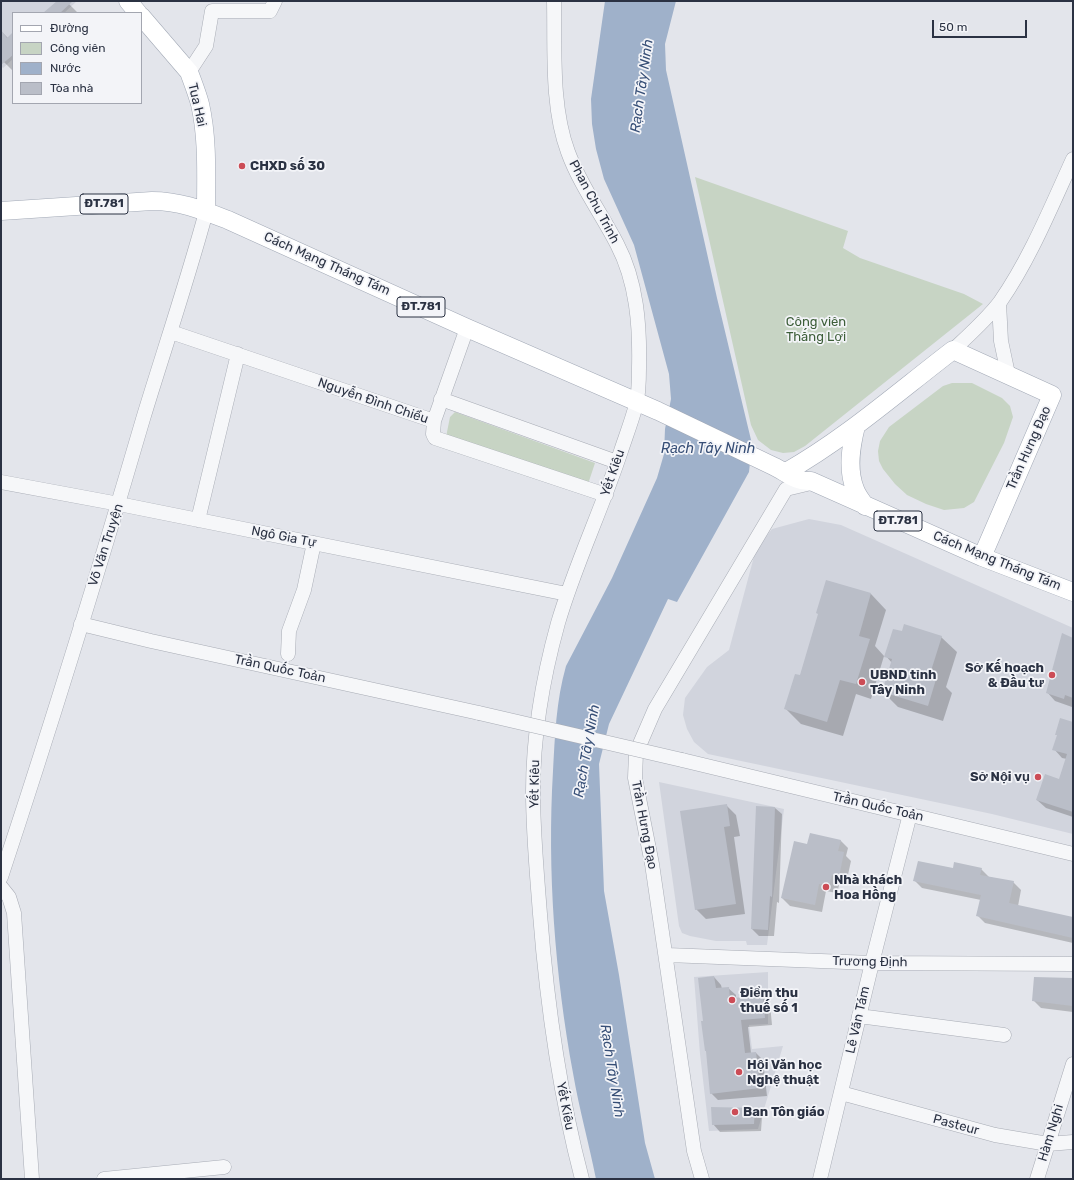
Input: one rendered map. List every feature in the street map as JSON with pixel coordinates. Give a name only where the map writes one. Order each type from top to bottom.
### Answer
[{"type":"main road","points":[[128,1],[137,12]]},
{"type":"main road","name":"Tua Hai","points":[[142,17],[189,72],[200,104],[205,141],[206,212]]},
{"type":"main road","name":"Cách Mạng Tháng Tám","points":[[1,211],[157,201],[185,204],[228,220],[467,328],[658,411],[782,474],[793,470],[806,476],[813,482],[865,506],[982,557],[1073,592]]},
{"type":"main road","name":"Trần Hưng Đạo","points":[[782,474],[809,458],[856,426],[953,350],[1052,395],[982,557]]},
{"type":"main road","points":[[856,426],[852,443],[851,473],[855,489],[865,506]]},
{"type":"street","points":[[189,72],[206,46],[212,11],[270,12],[274,1]]},
{"type":"street","name":"Phan Chu Trinh","points":[[554,1],[556,95],[560,129],[577,175],[617,244],[630,273],[637,309],[639,331],[637,402]]},
{"type":"street","name":"Trần Hưng Đạo","points":[[953,350],[999,303],[1022,265],[1073,160]]},
{"type":"street","name":"Võ Văn Truyện","points":[[1,877],[119,504],[195,254],[206,212]]},
{"type":"street","points":[[999,303],[1001,341],[1008,374]]},
{"type":"street","points":[[434,421],[467,328]]},
{"type":"street","name":"Nguyễn Đình Chiểu","points":[[171,332],[434,421],[433,434],[437,440],[606,495]]},
{"type":"street","points":[[198,520],[238,354]]},
{"type":"street","name":"Nguyễn Đình Chiểu","points":[[441,399],[617,462]]},
{"type":"street","name":"Yết Kiêu","points":[[582,1179],[572,1140],[555,1050],[545,976],[537,872],[533,792],[537,736],[545,678],[558,624],[567,594],[606,495],[637,402]]},
{"type":"street","name":"Trần Hưng Đạo","points":[[702,1179],[694,1151],[667,955],[652,864],[635,778],[636,753],[655,709],[782,474]]},
{"type":"street","name":"Ngô Gia Tự","points":[[1,482],[119,504],[567,594]]},
{"type":"street","points":[[288,654],[290,631],[304,590],[314,543]]},
{"type":"street","name":"Trần Quốc Toản","points":[[81,624],[682,760],[1073,854]]},
{"type":"street","name":"Lê Văn Tám","points":[[820,1179],[872,963],[910,814]]},
{"type":"street","points":[[1,887],[9,897],[14,913],[32,1179]]},
{"type":"street","name":"Trương Định","points":[[667,955],[872,963],[1073,964]]},
{"type":"street","points":[[859,1016],[1004,1035]]},
{"type":"street","name":"Hàm Nghi","points":[[1037,1179],[1073,1064]]},
{"type":"street","name":"Pasteur","points":[[841,1093],[994,1135],[1048,1144],[1073,1142]]},
{"type":"street","points":[[104,1179],[224,1167]]},
{"type":"shaded area","points":[[1,1],[77,1],[65,12],[12,12],[12,60],[3,68],[1,66]]},
{"type":"shaded area","name":"UBND tỉnh Tây Ninh","points":[[809,519],[841,525],[1073,628],[1073,834],[992,814],[708,754],[694,742],[687,729],[683,715],[685,698],[707,667],[729,650],[756,549],[772,529]]},
{"type":"shaded area","points":[[659,782],[784,809],[767,945],[747,945],[746,941],[716,941],[682,933],[679,926]]},
{"type":"shaded area","points":[[768,972],[768,1024],[749,1025],[752,1049],[783,1046],[758,1129],[709,1131],[700,1054],[694,977]]},
{"type":"green space","name":"Công viên Thắng Lợi","points":[[695,177],[848,231],[843,248],[860,258],[964,294],[983,304],[805,446],[794,452],[783,453],[771,450],[758,440],[751,425]]},
{"type":"green space","points":[[952,383],[972,383],[1002,398],[1010,406],[1013,417],[1004,443],[974,502],[964,508],[944,510],[926,504],[907,495],[895,484],[883,469],[879,461],[878,451],[880,441],[889,427],[943,386]]},
{"type":"green space","points":[[455,412],[595,463],[588,484],[446,437],[450,417]]},
{"type":"water","name":"Rạch Tây Ninh","points":[[605,1],[676,1],[665,44],[666,70],[717,298],[752,444],[749,472],[677,602],[668,599],[609,724],[599,764],[604,891],[619,975],[645,1143],[655,1179],[596,1179],[575,1086],[561,998],[552,884],[551,809],[556,718],[566,666],[612,578],[657,478],[664,454],[665,429],[671,399],[669,374],[634,245],[604,179],[596,149],[592,124],[591,99]]},
{"type":"building","points":[[57,1],[73,1],[61,12],[44,12]]},
{"type":"building","points":[[1,30],[7,38],[12,33],[12,56],[1,65]]},
{"type":"building","points":[[826,580],[871,593],[859,636],[870,639],[856,684],[840,680],[827,722],[784,709],[795,674],[800,675],[818,614],[816,613]]},
{"type":"building","points":[[904,624],[942,636],[930,674],[937,676],[928,706],[882,692],[892,659],[884,657],[893,629],[902,631]]},
{"type":"building","points":[[1062,633],[1073,638],[1073,698],[1065,695],[1064,699],[1046,693]]},
{"type":"building","points":[[1060,718],[1073,722],[1073,812],[1036,800],[1045,774],[1059,779],[1067,754],[1052,750],[1057,735],[1055,735]]},
{"type":"building","points":[[727,804],[730,826],[724,827],[736,904],[695,910],[680,811]]},
{"type":"building","points":[[756,806],[775,807],[772,897],[770,896],[768,930],[751,929]]},
{"type":"building","points":[[810,833],[841,840],[838,851],[844,852],[839,877],[832,875],[829,886],[819,884],[815,905],[781,898],[794,841],[807,844]]},
{"type":"building","points":[[918,861],[953,868],[954,862],[982,868],[980,875],[1014,881],[1009,903],[1073,917],[1073,938],[976,916],[981,895],[913,881]]},
{"type":"building","name":"Điểm thu thuế số 1","points":[[714,976],[716,988],[729,987],[730,998],[763,996],[765,1018],[741,1020],[745,1053],[756,1052],[760,1088],[710,1094],[706,1051],[701,1021],[703,1021],[698,978]]},
{"type":"building","points":[[1034,977],[1073,978],[1073,1006],[1032,1001]]},
{"type":"building","points":[[711,1107],[755,1108],[754,1124],[712,1125]]},
{"type":"place","name":"CHXD số 30","points":[[242,166]]},
{"type":"place","name":"Sở Kế hoạch & Đầu tư","points":[[1052,675]]},
{"type":"place","name":"UBND tỉnh Tây Ninh","points":[[862,682]]},
{"type":"place","name":"Sở Nội vụ","points":[[1038,777]]},
{"type":"place","name":"Nhà khách Hoa Hồng","points":[[826,887]]},
{"type":"place","name":"Điểm thu thuế số 1","points":[[732,1000]]},
{"type":"place","name":"Hội Văn học Nghệ thuật","points":[[739,1072]]},
{"type":"place","name":"Ban Tôn giáo","points":[[735,1112]]}]
